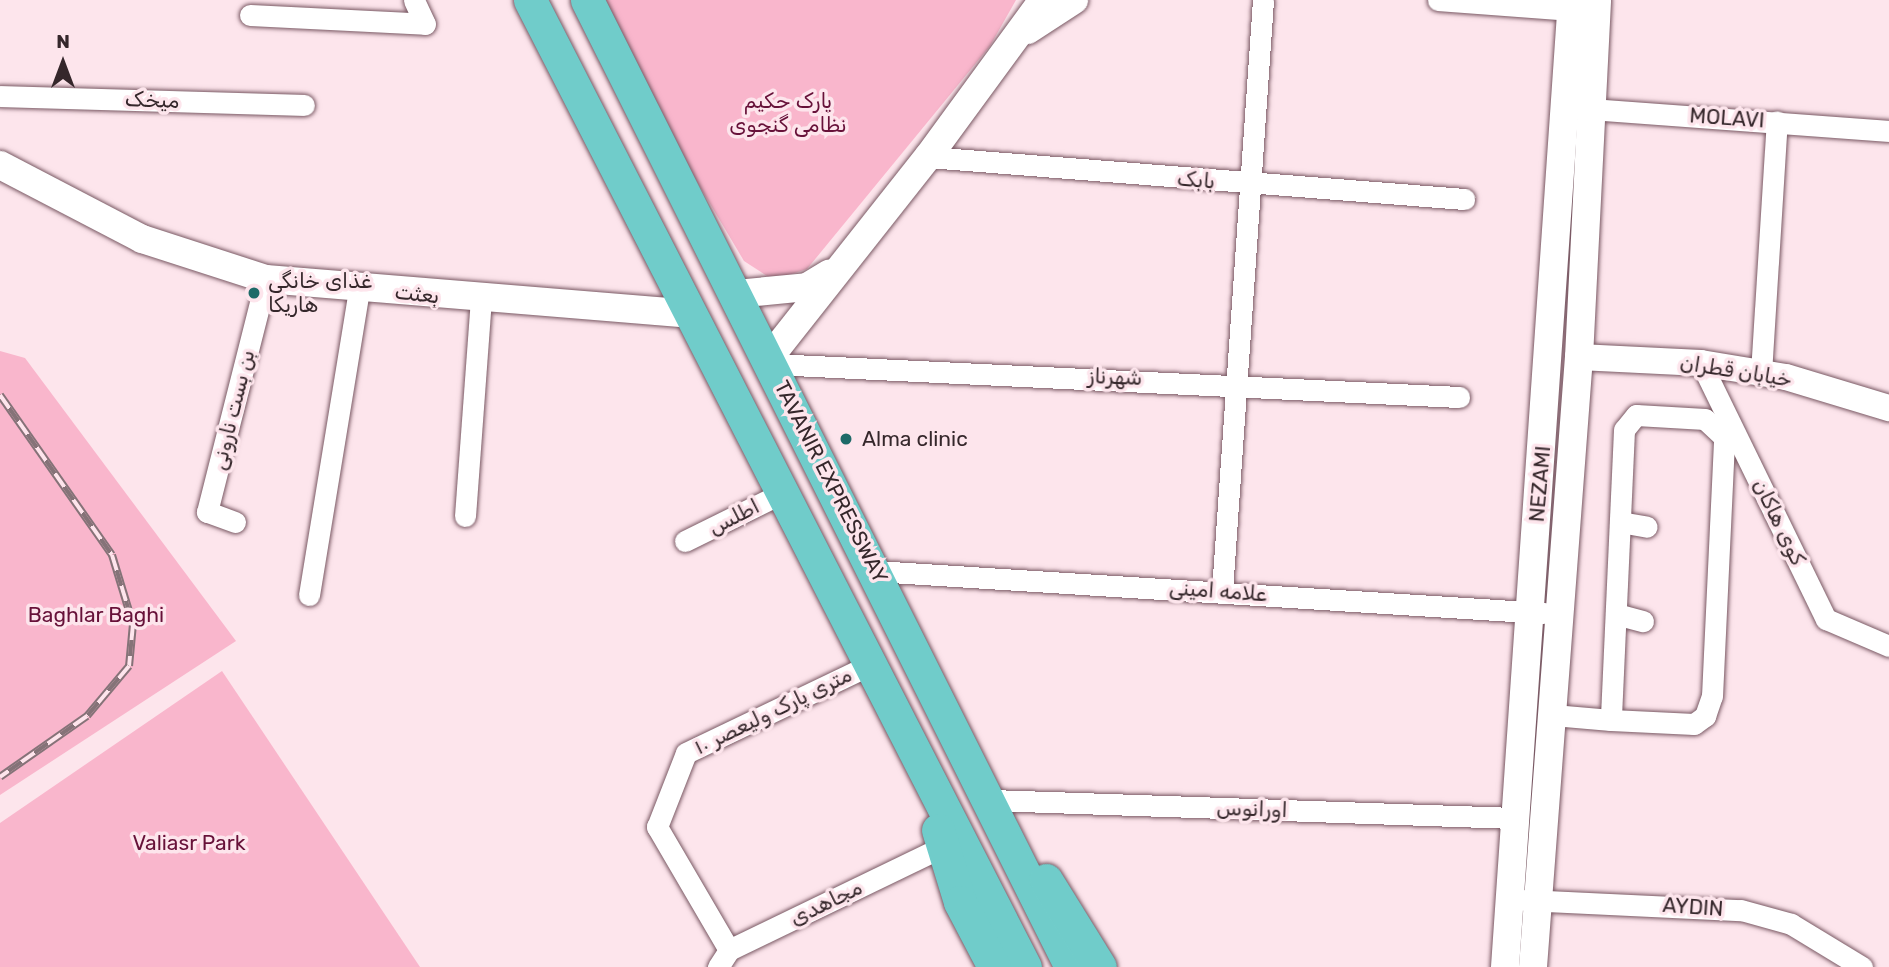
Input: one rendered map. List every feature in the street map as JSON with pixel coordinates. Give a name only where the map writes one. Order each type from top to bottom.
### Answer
[{"type":"highway","points":[[530,0],[1025,967]]},
{"type":"highway","name":"TAVANIR EXPRESSWAY","points":[[587,0],[876,571],[1071,967]]},
{"type":"highway","points":[[925,776],[942,847],[960,902],[994,967]]},
{"type":"highway","points":[[994,807],[1076,921],[1100,967]]},
{"type":"main road","points":[[770,361],[834,271],[929,157],[1020,36],[1043,0]]},
{"type":"main road","points":[[1020,36],[1074,0]]},
{"type":"main road","name":"NEZAMI","points":[[1533,967],[1561,614],[1565,356],[1581,3]]},
{"type":"main road","name":"بعثت","points":[[0,165],[142,239],[266,279],[481,300],[690,314]]},
{"type":"main road","points":[[736,293],[807,287],[834,271]]},
{"type":"main road","name":"NEZAMI","points":[[1505,967],[1529,611],[1565,356]]},
{"type":"main road","points":[[1515,808],[1546,799]]},
{"type":"street","points":[[250,15],[425,24],[414,0]]},
{"type":"street","points":[[1222,591],[1263,0]]},
{"type":"street","points":[[1438,0],[1581,3]]},
{"type":"street","name":"میخک","points":[[0,96],[304,105]]},
{"type":"street","name":"MOLAVI","points":[[1578,108],[1889,131]]},
{"type":"street","points":[[1761,373],[1777,122]]},
{"type":"street","name":"بابک","points":[[929,157],[1250,185],[1464,199]]},
{"type":"street","name":"بن بست نارونی","points":[[234,522],[207,512],[266,279]]},
{"type":"street","points":[[309,595],[359,288]]},
{"type":"street","points":[[465,516],[481,300]]},
{"type":"street","name":"خیابان قطران","points":[[1565,356],[1701,363],[1761,373],[1889,408]]},
{"type":"street","name":"شهرناز","points":[[770,361],[1236,382],[1458,397]]},
{"type":"street","name":"کوی هاکان","points":[[1701,363],[1826,619],[1889,646]]},
{"type":"street","points":[[1553,715],[1611,720],[1694,724],[1712,696],[1724,437],[1717,424],[1628,419],[1620,522],[1611,720]]},
{"type":"street","name":"اطلس","points":[[685,541],[783,492]]},
{"type":"street","points":[[1620,522],[1647,527]]},
{"type":"street","name":"علامه امینی","points":[[876,571],[1561,614]]},
{"type":"street","points":[[1616,614],[1643,621]]},
{"type":"street","name":"۱۰ متری پارک ولیعصر","points":[[724,958],[657,827],[686,753],[870,665]]},
{"type":"street","name":"اورانوس","points":[[994,807],[1515,808]]},
{"type":"street","name":"مجاهدی","points":[[724,958],[942,847]]},
{"type":"street","name":"AYDIN","points":[[1509,899],[1741,910],[1791,924],[1862,967]]},
{"type":"green space","name":"پارک حکیم نظامی گنجوی","points":[[604,0],[1016,0],[990,46],[807,269],[773,280],[744,261],[671,138]]},
{"type":"green space","name":"Baghlar Baghi","points":[[0,351],[25,358],[236,641],[0,795]]},
{"type":"green space","name":"Valiasr Park","points":[[222,671],[420,967],[0,967],[0,823]]},
{"type":"railway","points":[[0,395],[112,555],[133,624],[129,666],[87,716],[0,777]]},
{"type":"place","name":"غذای خانگی هاریکا","points":[[254,293]]},
{"type":"place","name":"Alma clinic","points":[[846,439]]}]
